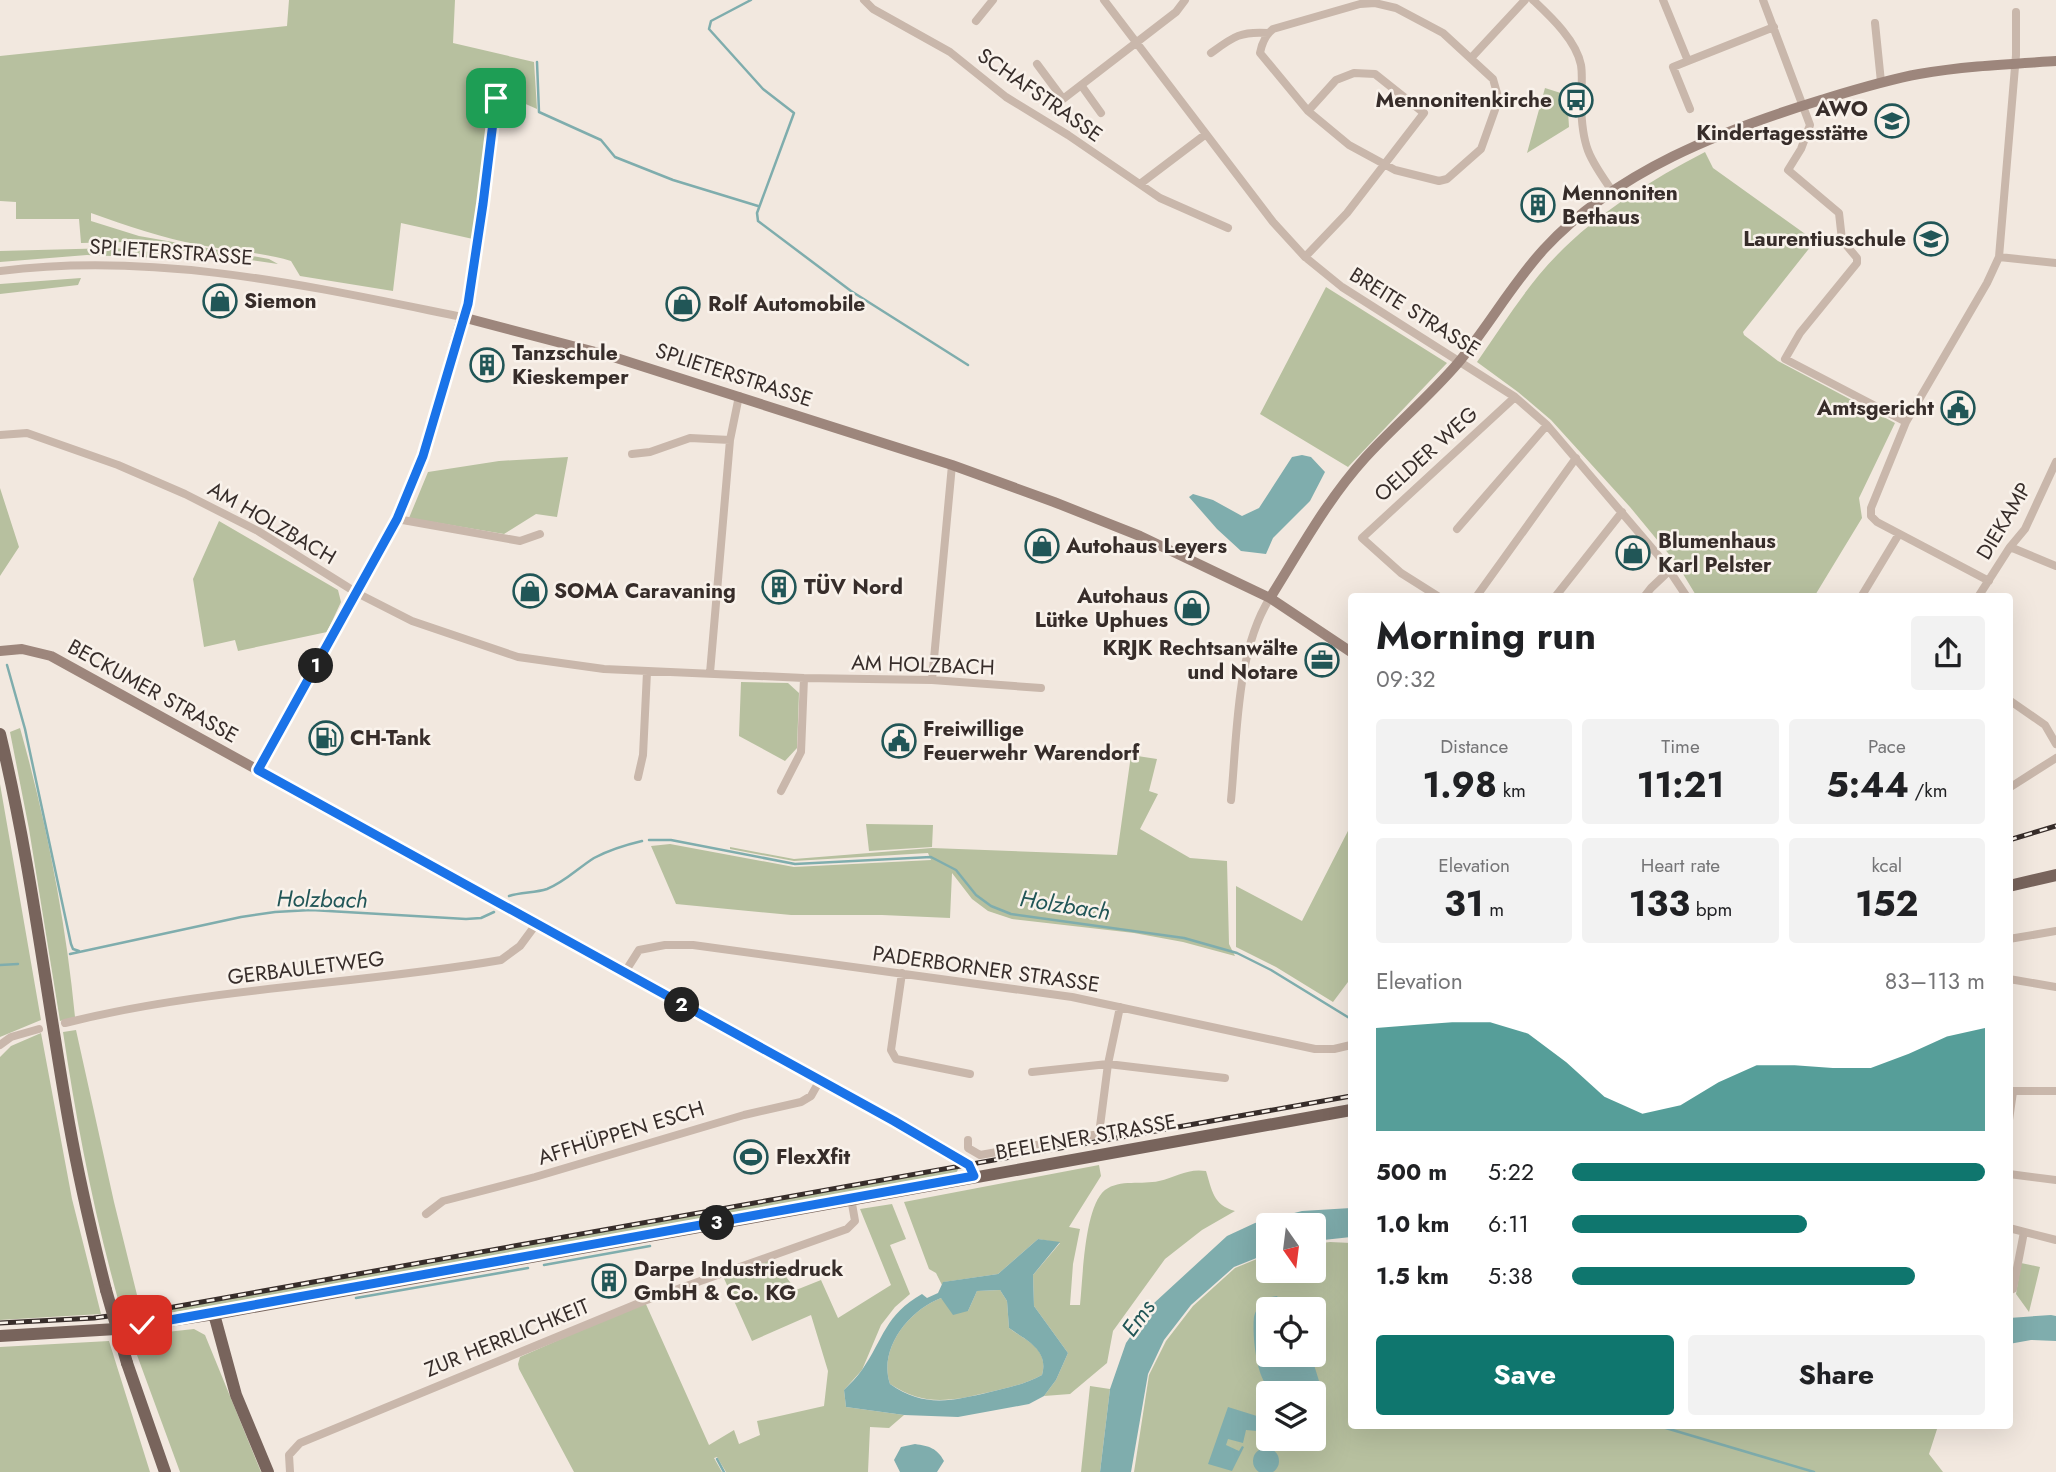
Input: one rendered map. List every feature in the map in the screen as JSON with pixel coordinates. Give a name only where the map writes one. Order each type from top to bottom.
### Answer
[{"type":"main road","points":[[0,734],[20,830],[83,1195],[127,1363],[165,1472]]},
{"type":"main road","points":[[2013,885],[2056,876]]},
{"type":"main road","name":"BEELENER STRASSE","points":[[0,1336],[116,1329],[214,1314],[1348,1111]]},
{"type":"main road","points":[[214,1314],[236,1395],[268,1472]]},
{"type":"street","name":"SCHAFSTRASSE","points":[[864,0],[873,9],[950,52],[1006,97],[1160,198],[1227,228]]},
{"type":"street","points":[[976,21],[993,0]]},
{"type":"street","name":"BREITE STRASSE","points":[[1104,0],[1273,222],[1305,257],[1342,287],[1515,397],[1547,425],[1670,570],[1684,593]]},
{"type":"street","points":[[1037,64],[1063,99],[1176,12],[1185,0]]},
{"type":"street","points":[[1472,57],[1525,0]]},
{"type":"street","points":[[1534,0],[1567,37],[1576,52],[1581,65],[1584,144],[1594,165],[1613,192]]},
{"type":"street","points":[[1663,0],[1688,61]]},
{"type":"street","points":[[1763,0],[1810,125],[1809,132],[1788,170],[1839,213],[1842,240],[1855,253],[1857,263],[1800,333],[1786,359],[1906,422]]},
{"type":"street","points":[[1375,3],[1395,8],[1443,33],[1493,79],[1496,107],[1480,149],[1447,180],[1439,181],[1384,166],[1349,145],[1308,111],[1260,53],[1261,44],[1268,33],[1273,29],[1360,4],[1375,3]]},
{"type":"street","points":[[1989,581],[1899,534],[1871,516],[1871,508],[1906,422],[1987,283],[1999,257],[2016,12]]},
{"type":"street","points":[[1875,23],[1881,82]]},
{"type":"street","points":[[1690,109],[1673,67],[1774,27]]},
{"type":"street","points":[[1211,53],[1234,36],[1249,32],[1268,33]]},
{"type":"street","points":[[1231,800],[1248,649],[1259,615],[1329,502],[1364,459],[1460,361],[1544,249],[1613,192],[1691,148],[1744,126],[1881,82],[1965,67],[2056,61]]},
{"type":"street","points":[[1305,257],[1347,213],[1424,113],[1375,74],[1354,73],[1336,80],[1308,111]]},
{"type":"street","points":[[1082,85],[1101,113]]},
{"type":"street","points":[[258,770],[397,519],[423,456],[468,304],[496,98]]},
{"type":"street","points":[[1140,184],[1206,134]]},
{"type":"street","points":[[1999,257],[2056,263]]},
{"type":"street","name":"SPLIETERSTRASSE","points":[[0,271],[115,264],[190,268],[296,283],[462,317],[607,355],[952,465],[1055,502],[1140,536],[1270,598],[1348,650]]},
{"type":"street","points":[[710,673],[730,440],[738,396]]},
{"type":"street","name":"OELDER WEG","points":[[1433,593],[1401,572],[1362,538],[1515,397]]},
{"type":"street","points":[[1457,529],[1547,425]]},
{"type":"street","name":"AM HOLZBACH","points":[[0,435],[27,433],[118,465],[185,494],[258,531],[357,593],[412,621],[518,657],[567,666],[647,671],[932,680],[1041,688]]},
{"type":"street","points":[[632,454],[650,452],[690,438],[730,440]]},
{"type":"street","points":[[1479,593],[1576,458]]},
{"type":"street","name":"DIEKAMP","points":[[1981,593],[2010,547],[2025,529],[2056,462]]},
{"type":"street","points":[[932,680],[952,465]]},
{"type":"street","points":[[1558,593],[1622,512]]},
{"type":"street","points":[[397,519],[520,541],[540,534]]},
{"type":"street","points":[[1863,593],[1899,534]]},
{"type":"street","points":[[2010,547],[2056,566]]},
{"type":"street","points":[[1647,593],[1670,570]]},
{"type":"street","name":"BECKUMER STRASSE","points":[[0,651],[22,649],[51,656],[820,1080],[969,1165],[974,1176]]},
{"type":"street","points":[[638,777],[643,755],[647,671]]},
{"type":"street","points":[[781,791],[801,752],[804,678]]},
{"type":"street","points":[[2013,703],[2045,725],[2056,744]]},
{"type":"street","points":[[2013,785],[2056,758]]},
{"type":"street","name":"GERBAULETWEG","points":[[65,1023],[98,1015],[200,999],[501,960],[520,946],[537,923]]},
{"type":"street","points":[[2013,938],[2056,931]]},
{"type":"street","name":"PADERBORNER STRASSE","points":[[625,972],[639,950],[665,945],[693,945],[1072,997],[1315,1049],[1348,1046]]},
{"type":"street","points":[[902,973],[891,1050],[896,1059],[970,1074]]},
{"type":"street","points":[[2013,980],[2056,987]]},
{"type":"street","points":[[968,1140],[968,1147],[980,1155],[1099,1134],[1108,1064],[1120,1007]]},
{"type":"street","points":[[0,1045],[11,1037],[39,1029]]},
{"type":"street","points":[[1032,1072],[1108,1064],[1225,1078]]},
{"type":"street","name":"AFFHÜPPEN ESCH","points":[[426,1214],[443,1201],[535,1177],[744,1115],[801,1102],[811,1096],[820,1080]]},
{"type":"street","points":[[2013,1092],[2056,1091]]},
{"type":"street","points":[[2013,1175],[2056,1180]]},
{"type":"street","name":"ZUR HERRLICHKEIT","points":[[290,1472],[289,1455],[300,1443],[644,1301],[847,1229],[855,1221],[851,1198]]},
{"type":"street","points":[[2013,1229],[2056,1240]]},
{"type":"street","points":[[2013,1289],[2024,1232]]},
{"type":"green space","points":[[289,0],[455,0],[453,43],[534,62],[537,109],[494,90],[473,239],[401,223],[393,291],[300,276],[291,261],[172,239],[91,213],[91,221],[139,236],[269,259],[278,264],[124,242],[81,243],[79,219],[16,219],[16,202],[0,201],[0,56],[287,26]]},
{"type":"green space","points":[[1545,88],[1567,95],[1569,127],[1527,153]]},
{"type":"green space","points":[[1705,152],[1713,168],[1815,241],[1743,332],[1744,335],[1778,361],[1895,423],[1859,498],[1862,518],[1816,593],[1695,593],[1677,564],[1630,507],[1551,420],[1477,362],[1531,285],[1556,256],[1616,205]]},
{"type":"green space","points":[[114,248],[188,256],[183,259],[87,255],[0,262],[0,251]]},
{"type":"green space","points":[[81,278],[78,285],[0,294],[0,284]]},
{"type":"green space","points":[[1326,287],[1447,363],[1348,467],[1260,414]]},
{"type":"green space","points":[[568,457],[557,517],[536,514],[504,534],[409,518],[428,472],[499,461]]},
{"type":"green space","points":[[0,488],[19,547],[0,576]]},
{"type":"green space","points":[[219,521],[338,590],[341,602],[327,632],[238,651],[235,640],[204,647],[193,579]]},
{"type":"green space","points":[[741,682],[788,683],[799,693],[797,748],[785,761],[739,736]]},
{"type":"green space","points":[[20,728],[46,835],[66,945],[75,1017],[60,1021],[29,829],[10,732]]},
{"type":"green space","points":[[1131,755],[1157,759],[1149,791],[1158,794],[1140,829],[1190,858],[1227,861],[1229,944],[1235,956],[1183,942],[1134,933],[1012,919],[988,911],[972,899],[952,873],[950,918],[791,915],[676,904],[651,846],[670,844],[794,867],[931,860],[928,853],[794,861],[730,847],[794,859],[932,848],[1117,855]]},
{"type":"green space","points":[[0,784],[41,1020],[0,1037]]},
{"type":"green space","points":[[866,824],[933,825],[932,847],[869,851]]},
{"type":"green space","points":[[1348,831],[1348,982],[1333,1002],[1276,967],[1236,947],[1236,886],[1302,921]]},
{"type":"green space","points":[[76,1030],[140,1307],[121,1310],[95,1207],[63,1032]]},
{"type":"green space","points":[[41,1033],[72,1199],[101,1314],[0,1320],[0,1057],[11,1046]]},
{"type":"green space","points":[[1099,1165],[1101,1176],[1069,1227],[1080,1229],[1073,1264],[1070,1305],[1080,1305],[1089,1227],[1098,1199],[1105,1190],[1124,1183],[1159,1181],[1182,1173],[1206,1171],[1218,1201],[1235,1211],[1202,1230],[1165,1259],[1113,1331],[1107,1363],[1070,1394],[1044,1396],[1056,1380],[1068,1353],[1034,1306],[1033,1275],[1060,1243],[1038,1239],[998,1274],[944,1282],[942,1285],[936,1273],[929,1269],[904,1202]]},
{"type":"green space","points":[[959,1168],[956,1173],[201,1308],[124,1320],[123,1316]]},
{"type":"green space","points":[[892,1204],[906,1239],[890,1245],[910,1294],[881,1325],[862,1370],[844,1390],[846,1407],[904,1415],[889,1428],[870,1427],[868,1472],[726,1472],[717,1457],[714,1458],[722,1472],[574,1472],[519,1369],[520,1357],[645,1302],[709,1445],[734,1430],[739,1444],[760,1435],[757,1421],[824,1406],[828,1371],[811,1315],[752,1341],[722,1274],[771,1257],[796,1290],[821,1280],[838,1318],[891,1285],[860,1209]]},
{"type":"green space","points":[[1326,1242],[1348,1243],[1348,1429],[1937,1429],[1929,1454],[1943,1472],[1134,1472],[1149,1375],[1166,1341],[1193,1306],[1235,1268],[1256,1259],[1256,1283],[1326,1283]]},
{"type":"green space","points":[[2021,1263],[2040,1267],[2029,1312],[2016,1294]]},
{"type":"green space","points":[[1000,1290],[1007,1301],[1009,1328],[1040,1352],[1042,1375],[1010,1387],[939,1400],[915,1396],[890,1384],[887,1371],[892,1345],[899,1332],[918,1312],[941,1298],[968,1311],[977,1291]]},
{"type":"green space","points":[[194,1329],[205,1335],[261,1472],[180,1472],[130,1336]]},
{"type":"green space","points":[[109,1341],[150,1472],[0,1472],[0,1347]]},
{"type":"green space","points":[[1090,1386],[1110,1389],[1100,1472],[1081,1472]]},
{"type":"water","points":[[1292,457],[1311,457],[1325,472],[1310,501],[1273,538],[1266,554],[1241,551],[1189,497],[1193,494],[1213,500],[1242,516],[1259,508]]},
{"type":"water","points":[[1348,1208],[1348,1237],[1326,1240],[1326,1213],[1294,1213]]},
{"type":"water","points":[[1255,1223],[1256,1258],[1234,1267],[1191,1305],[1164,1340],[1148,1374],[1131,1472],[1100,1472],[1110,1389],[1126,1343],[1153,1304],[1227,1236]]},
{"type":"water","points":[[1038,1239],[1060,1242],[1033,1275],[1034,1306],[1068,1353],[1056,1380],[1044,1396],[1029,1404],[958,1417],[904,1415],[846,1407],[844,1390],[862,1370],[886,1328],[900,1310],[922,1294],[927,1298],[938,1293],[943,1282],[998,1274]],"holes":[[[1000,1290],[1007,1301],[1009,1328],[1035,1347],[1042,1359],[1042,1375],[1010,1387],[951,1400],[915,1397],[890,1384],[887,1371],[892,1345],[908,1321],[929,1304],[941,1298],[953,1315],[968,1311],[977,1291]]]},
{"type":"water","points":[[1256,1312],[1256,1350],[1254,1334]]},
{"type":"water","points":[[2056,1316],[2056,1341],[2031,1340],[2013,1343],[2013,1318]]},
{"type":"water","points":[[1259,1367],[1315,1367],[1319,1381],[1264,1381]]},
{"type":"water","points":[[1228,1407],[1256,1416],[1256,1431],[1246,1430],[1243,1443],[1228,1439],[1226,1445],[1239,1451],[1244,1447],[1232,1471],[1208,1464]]},
{"type":"water","points":[[915,1444],[932,1448],[938,1453],[944,1461],[937,1472],[900,1472],[894,1460],[901,1447]]},
{"type":"water","points":[[1257,1452],[1275,1452],[1279,1461],[1275,1470],[1261,1473],[1257,1470],[1253,1461]]},
{"type":"waterway","points":[[751,0],[711,21],[709,29],[763,89],[794,113],[757,213],[758,221],[851,291],[968,365]]},
{"type":"waterway","points":[[537,62],[539,112],[601,140],[615,157],[673,180],[758,206]]},
{"type":"waterway","points":[[7,665],[25,729],[71,944],[73,949],[79,951]]},
{"type":"waterway","name":"Holzbach","points":[[649,840],[671,840],[795,864],[931,857],[956,870],[976,895],[991,906],[1011,914],[1184,938],[1237,953],[1271,970],[1348,1017]]},
{"type":"waterway","name":"Holzbach","points":[[509,896],[547,889],[566,879],[594,858],[642,841]]},
{"type":"waterway","name":"Holzbach","points":[[70,954],[275,912],[311,910],[466,919],[481,918],[494,912]]},
{"type":"waterway","name":"Holzbach","points":[[0,965],[18,964]]},
{"type":"waterway","points":[[544,1265],[650,1246]]},
{"type":"waterway","points":[[356,1298],[528,1268]]},
{"type":"waterway","points":[[1669,1429],[1814,1472]]},
{"type":"waterway","points":[[717,1459],[724,1472]]},
{"type":"railway","points":[[2013,839],[2056,826]]},
{"type":"railway","points":[[0,1323],[94,1318],[168,1308],[1348,1097]]},
{"type":"place","name":"Mennonitenkirche","points":[[1576,100]]},
{"type":"place","name":"AWO Kindertagesstätte","points":[[1892,121]]},
{"type":"place","name":"Mennoniten Bethaus","points":[[1538,205]]},
{"type":"place","name":"Laurentiusschule","points":[[1931,239]]},
{"type":"place","name":"Siemon","points":[[220,301]]},
{"type":"place","name":"Rolf Automobile","points":[[683,304]]},
{"type":"place","name":"Tanzschule Kieskemper","points":[[487,365]]},
{"type":"place","name":"Amtsgericht","points":[[1958,408]]},
{"type":"place","name":"Autohaus Leyers","points":[[1042,546]]},
{"type":"place","name":"Blumenhaus Karl Pelster","points":[[1633,553]]},
{"type":"place","name":"TÜV Nord","points":[[779,587]]},
{"type":"place","name":"SOMA Caravaning","points":[[530,591]]},
{"type":"place","name":"Autohaus Lütke Uphues","points":[[1192,608]]},
{"type":"place","name":"KRJK Rechtsanwälte und Notare","points":[[1322,660]]},
{"type":"place","name":"CH-Tank","points":[[326,738]]},
{"type":"place","name":"Freiwillige Feuerwehr Warendorf","points":[[899,741]]},
{"type":"place","name":"FlexXfit","points":[[751,1157]]},
{"type":"place","name":"Darpe Industriedruck GmbH & Co. KG","points":[[609,1281]]},
{"type":"route","points":[[142,1325],[974,1176],[969,1165],[894,1121],[258,770],[397,519],[423,456],[468,304],[496,98]]},
{"type":"water label","name":"Ems","points":[[1138,1318]]}]
